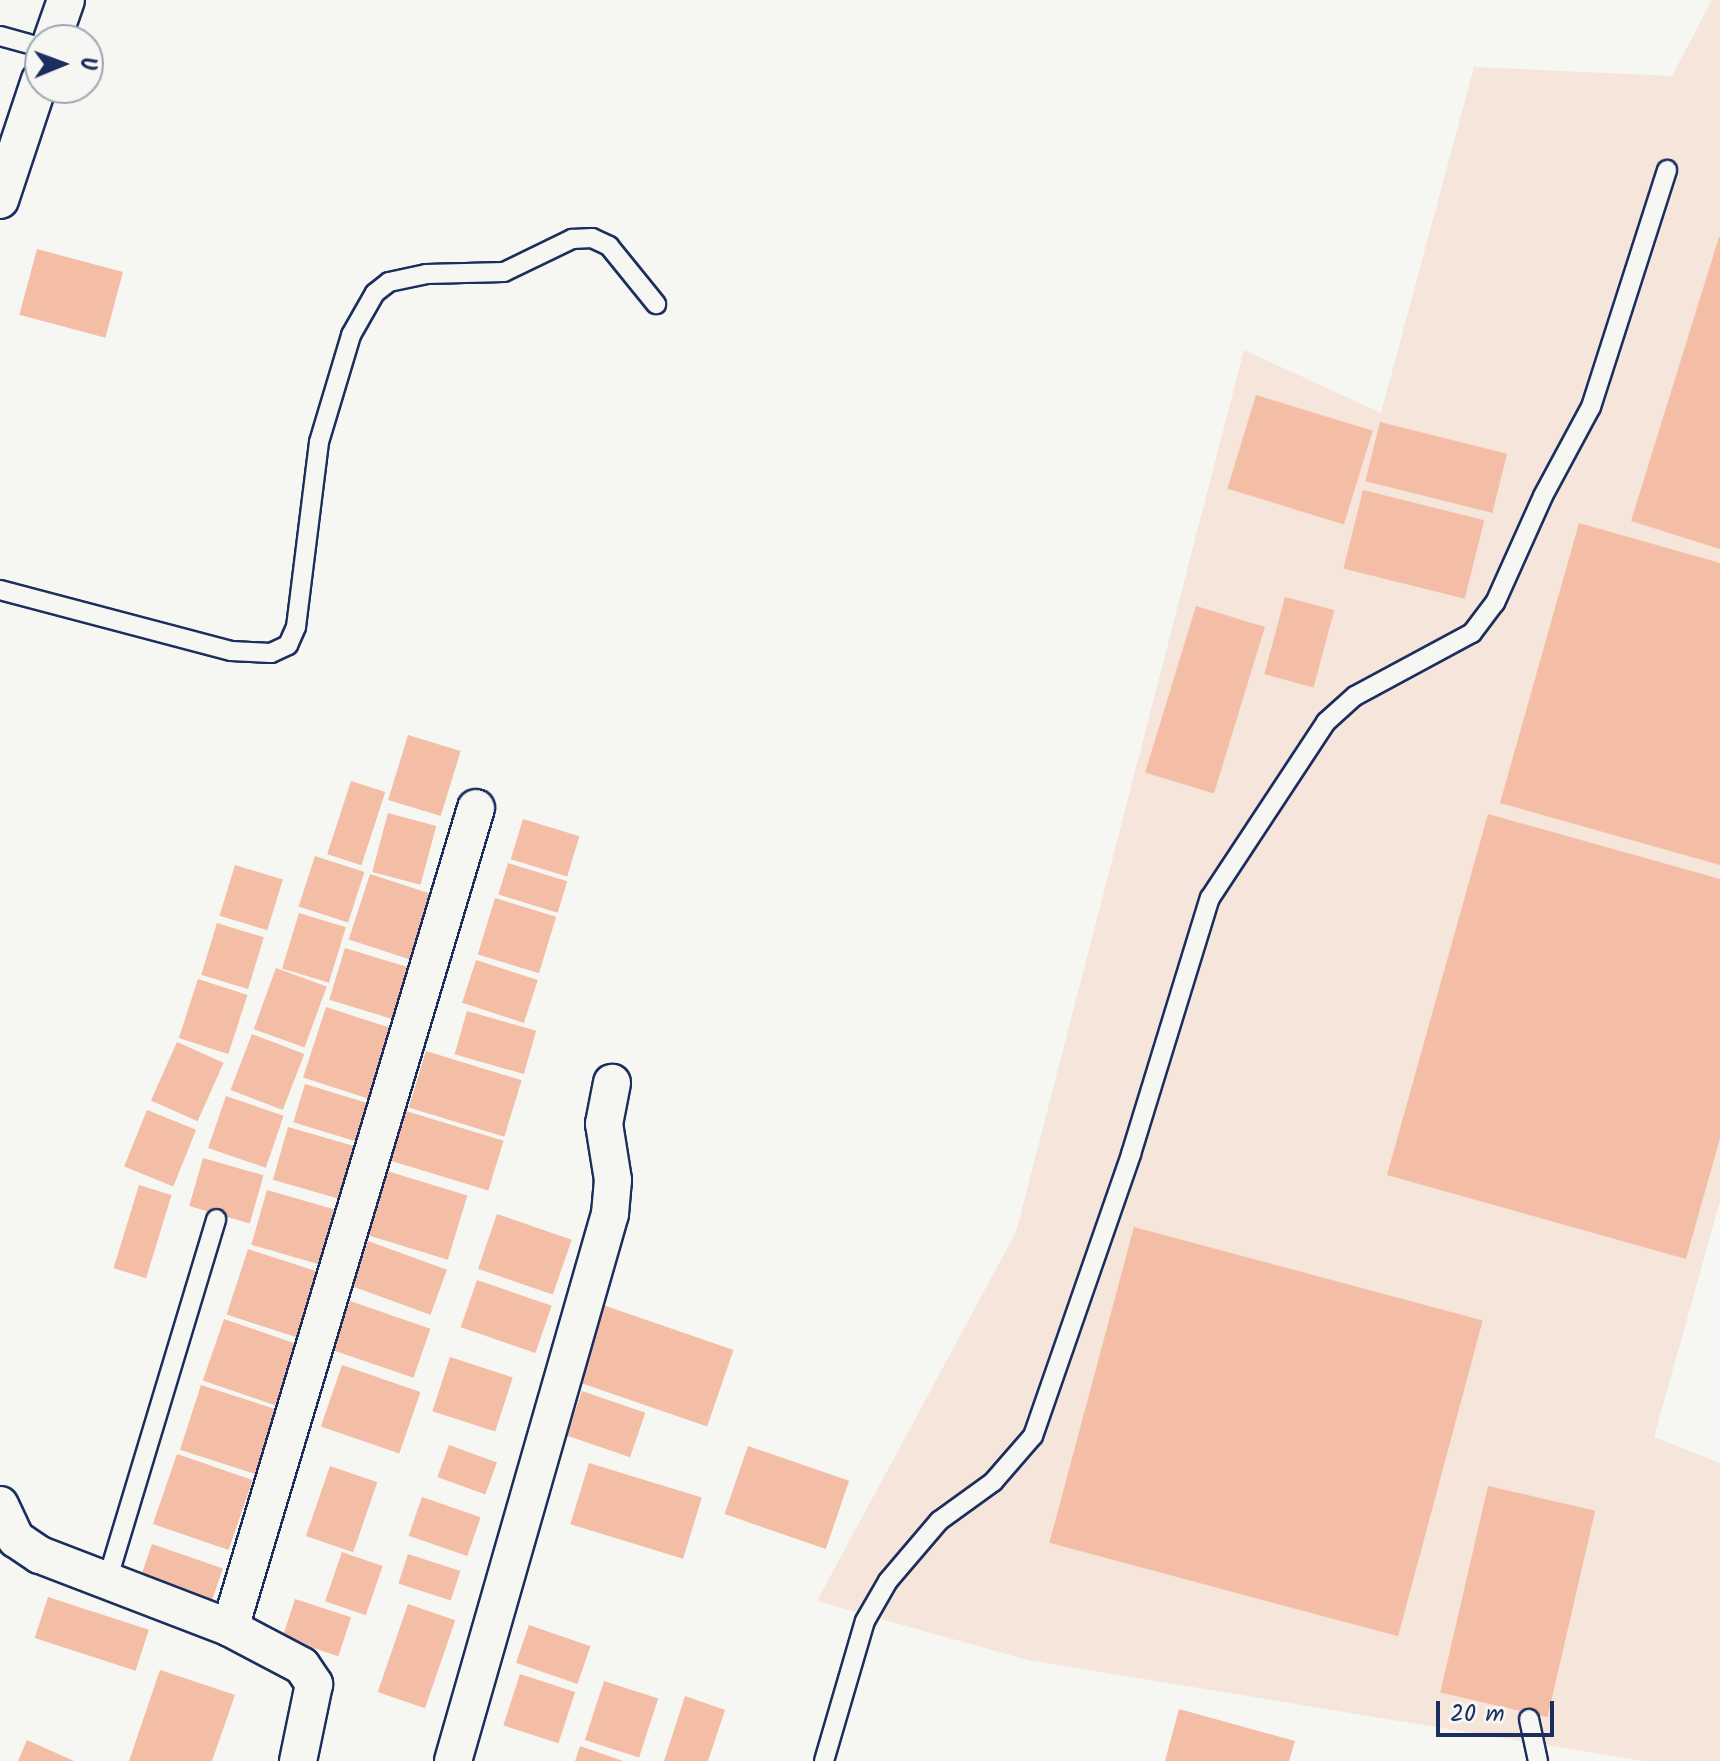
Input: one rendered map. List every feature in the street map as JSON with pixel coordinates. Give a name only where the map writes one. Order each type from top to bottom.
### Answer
[{"type":"street","points":[[58,24],[66,0]]},
{"type":"street","points":[[0,200],[32,104]]},
{"type":"street","points":[[230,1628],[476,808]]},
{"type":"street","points":[[453,1761],[610,1214],[613,1180],[604,1124],[612,1083]]},
{"type":"street","points":[[0,1505],[16,1539],[40,1555],[230,1628],[302,1666],[314,1684],[298,1761]]},
{"type":"lane","points":[[0,36],[24,43]]},
{"type":"lane","points":[[824,1761],[865,1621],[888,1581],[939,1521],[993,1482],[1033,1436],[1131,1154],[1210,898],[1326,722],[1355,696],[1472,633],[1495,603],[1543,496],[1591,407],[1667,170]]},
{"type":"lane","points":[[0,590],[231,651],[271,653],[288,645],[296,627],[319,442],[351,335],[375,293],[389,282],[426,274],[504,272],[572,239],[592,238],[609,246],[656,304]]},
{"type":"lane","points":[[107,1581],[216,1219]]},
{"type":"lane","points":[[1529,1719],[1538,1761]]},
{"type":"shaded area","points":[[1712,0],[1720,0],[1720,1201],[1654,1437],[1720,1463],[1720,1761],[1643,1761],[1028,1660],[817,1601],[1016,1232],[1244,350],[1381,413],[1474,67],[1672,76]]},
{"type":"building","points":[[1720,237],[1720,549],[1631,521]]},
{"type":"building","points":[[37,249],[123,272],[105,338],[19,315]]},
{"type":"building","points":[[1256,395],[1373,431],[1344,524],[1227,489]]},
{"type":"building","points":[[1380,422],[1507,454],[1492,513],[1365,481]]},
{"type":"building","points":[[1363,490],[1484,520],[1465,599],[1343,569]]},
{"type":"building","points":[[1579,523],[1720,563],[1720,865],[1500,803]]},
{"type":"building","points":[[1285,597],[1334,610],[1314,687],[1264,674]]},
{"type":"building","points":[[1196,606],[1265,627],[1214,793],[1145,772]]},
{"type":"building","points":[[408,735],[461,751],[441,816],[388,800]]},
{"type":"building","points":[[351,781],[385,792],[361,865],[327,854]]},
{"type":"building","points":[[388,813],[436,826],[421,885],[372,872]]},
{"type":"building","points":[[1488,814],[1720,879],[1720,1138],[1686,1259],[1387,1175]]},
{"type":"building","points":[[523,819],[579,836],[567,876],[511,859]]},
{"type":"building","points":[[315,856],[364,872],[348,922],[299,906]]},
{"type":"building","points":[[508,863],[567,881],[558,913],[498,895]]},
{"type":"building","points":[[235,865],[283,880],[267,930],[220,916]]},
{"type":"building","points":[[370,874],[438,896],[416,962],[349,940]]},
{"type":"building","points":[[495,898],[556,917],[539,973],[478,954]]},
{"type":"building","points":[[299,913],[346,927],[329,983],[282,968]]},
{"type":"building","points":[[217,923],[264,937],[248,989],[201,975]]},
{"type":"building","points":[[345,948],[413,969],[397,1020],[329,1000]]},
{"type":"building","points":[[476,960],[538,980],[524,1023],[462,1003]]},
{"type":"building","points":[[276,968],[327,986],[305,1048],[254,1029]]},
{"type":"building","points":[[198,979],[247,995],[228,1054],[179,1038]]},
{"type":"building","points":[[326,1007],[394,1029],[372,1100],[303,1077]]},
{"type":"building","points":[[467,1011],[536,1031],[524,1074],[455,1054]]},
{"type":"building","points":[[252,1034],[304,1054],[283,1110],[230,1090]]},
{"type":"building","points":[[177,1042],[224,1063],[198,1121],[151,1100]]},
{"type":"building","points":[[426,1051],[522,1080],[504,1137],[409,1107]]},
{"type":"building","points":[[305,1084],[373,1105],[361,1143],[293,1122]]},
{"type":"building","points":[[226,1096],[284,1116],[266,1168],[208,1148]]},
{"type":"building","points":[[147,1110],[196,1130],[173,1186],[124,1167]]},
{"type":"building","points":[[406,1111],[504,1141],[488,1191],[391,1161]]},
{"type":"building","points":[[288,1127],[360,1148],[345,1201],[273,1180]]},
{"type":"building","points":[[203,1158],[264,1175],[250,1223],[189,1206]]},
{"type":"building","points":[[387,1171],[467,1196],[448,1260],[367,1235]]},
{"type":"building","points":[[139,1185],[172,1195],[146,1278],[114,1268]]},
{"type":"building","points":[[267,1190],[338,1210],[322,1265],[251,1245]]},
{"type":"building","points":[[497,1214],[572,1240],[553,1295],[478,1269]]},
{"type":"building","points":[[1134,1227],[1483,1320],[1398,1636],[1049,1543]]},
{"type":"building","points":[[368,1241],[447,1270],[431,1315],[352,1286]]},
{"type":"building","points":[[248,1249],[320,1272],[299,1338],[227,1315]]},
{"type":"building","points":[[477,1280],[552,1306],[535,1353],[461,1327]]},
{"type":"building","points":[[350,1301],[430,1329],[413,1378],[333,1350]]},
{"type":"building","points":[[603,1305],[733,1350],[707,1427],[577,1382]]},
{"type":"building","points":[[224,1319],[298,1344],[277,1406],[203,1380]]},
{"type":"building","points":[[450,1357],[513,1377],[495,1432],[432,1411]]},
{"type":"building","points":[[342,1365],[420,1392],[399,1453],[321,1426]]},
{"type":"building","points":[[201,1385],[276,1409],[255,1474],[180,1450]]},
{"type":"building","points":[[582,1391],[645,1413],[630,1457],[567,1435]]},
{"type":"building","points":[[449,1445],[497,1462],[485,1494],[437,1477]]},
{"type":"building","points":[[748,1446],[849,1481],[826,1549],[725,1514]]},
{"type":"building","points":[[177,1454],[253,1480],[229,1550],[153,1524]]},
{"type":"building","points":[[589,1463],[702,1497],[683,1559],[570,1524]]},
{"type":"building","points":[[330,1466],[377,1482],[353,1552],[306,1536]]},
{"type":"building","points":[[1488,1486],[1595,1511],[1547,1717],[1440,1693]]},
{"type":"building","points":[[422,1497],[481,1517],[467,1556],[409,1536]]},
{"type":"building","points":[[152,1544],[223,1568],[210,1607],[139,1583]]},
{"type":"building","points":[[342,1552],[383,1566],[366,1615],[325,1601]]},
{"type":"building","points":[[408,1554],[460,1571],[451,1600],[398,1583]]},
{"type":"building","points":[[48,1597],[149,1630],[136,1671],[35,1638]]},
{"type":"building","points":[[295,1599],[351,1617],[338,1656],[282,1638]]},
{"type":"building","points":[[408,1604],[455,1620],[425,1708],[378,1692]]},
{"type":"building","points":[[529,1625],[590,1646],[577,1684],[516,1663]]},
{"type":"building","points":[[160,1670],[235,1695],[212,1761],[129,1761]]},
{"type":"building","points":[[520,1674],[575,1692],[558,1743],[503,1725]]},
{"type":"building","points":[[604,1681],[658,1699],[639,1758],[585,1740]]},
{"type":"building","points":[[685,1696],[725,1710],[708,1761],[664,1761]]},
{"type":"building","points":[[1179,1709],[1295,1741],[1289,1761],[1165,1761]]},
{"type":"building","points":[[27,1740],[74,1761],[18,1761]]},
{"type":"building","points":[[580,1746],[623,1761],[575,1761]]}]
